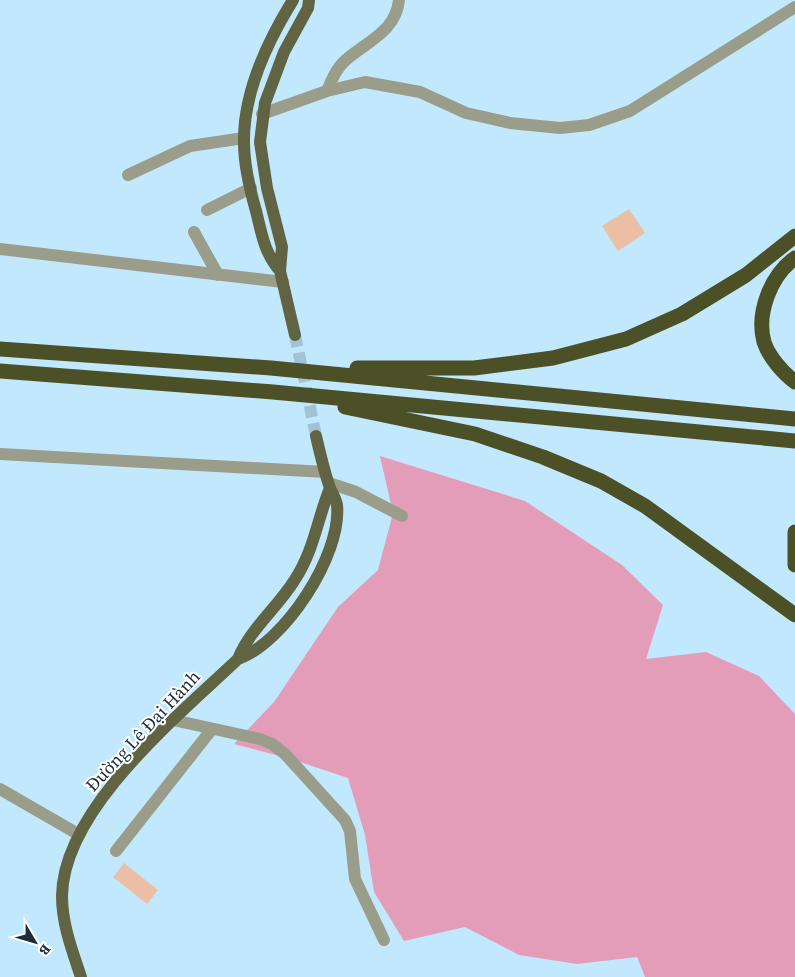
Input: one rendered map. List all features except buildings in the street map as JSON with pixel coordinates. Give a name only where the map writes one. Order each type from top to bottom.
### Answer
[{"type":"highway","points":[[271,368],[474,368],[553,358],[626,339],[682,314],[746,275],[795,236]]},
{"type":"highway","points":[[795,258],[788,263],[769,291],[763,316],[764,342],[776,363],[795,382]]},
{"type":"highway","points":[[0,349],[271,368],[795,418]]},
{"type":"highway","points":[[0,371],[273,392],[795,441]]},
{"type":"highway","points":[[273,392],[476,434],[544,457],[601,481],[644,506],[795,615]]},
{"type":"highway","points":[[795,532],[795,565]]},
{"type":"main road","points":[[281,277],[266,254],[251,188],[244,138],[250,96],[268,44],[293,0]]},
{"type":"main road","points":[[295,335],[281,277],[282,247],[267,188],[260,142],[262,114],[284,52],[308,8],[309,0]]},
{"type":"main road","name":"Đường Lê Đại Hành","points":[[81,977],[68,938],[62,894],[65,874],[78,834],[96,806],[173,720],[238,659],[254,653],[273,636],[296,609],[321,571],[330,551],[337,524],[337,503],[328,481],[316,436]]},
{"type":"main road","name":"Đường Lê Đại Hành","points":[[238,659],[244,644],[282,598],[304,565],[313,546],[328,481]]},
{"type":"street","points":[[327,91],[335,72],[347,59],[372,42],[394,18],[399,0]]},
{"type":"street","points":[[262,114],[327,91],[365,82],[385,84],[420,92],[466,113],[510,123],[560,128],[589,125],[630,111],[795,7]]},
{"type":"street","points":[[128,175],[190,146],[244,138]]},
{"type":"street","points":[[207,210],[251,188]]},
{"type":"street","points":[[194,232],[218,276]]},
{"type":"street","points":[[0,250],[218,276],[281,277]]},
{"type":"street","points":[[0,454],[328,481],[356,492],[402,516]]},
{"type":"street","points":[[173,720],[260,739],[272,744],[285,754],[345,820],[350,831],[355,879],[384,940]]},
{"type":"street","points":[[116,851],[212,729]]},
{"type":"street","points":[[0,789],[78,834]]},
{"type":"shaded area","points":[[380,456],[525,501],[622,565],[663,605],[646,659],[706,652],[759,676],[795,714],[795,977],[645,977],[637,957],[577,964],[519,955],[465,927],[404,941],[374,892],[365,835],[348,778],[291,759],[234,744],[274,702],[338,607],[378,570],[393,513]]},
{"type":"tunnel","points":[[295,335],[316,436]]}]
